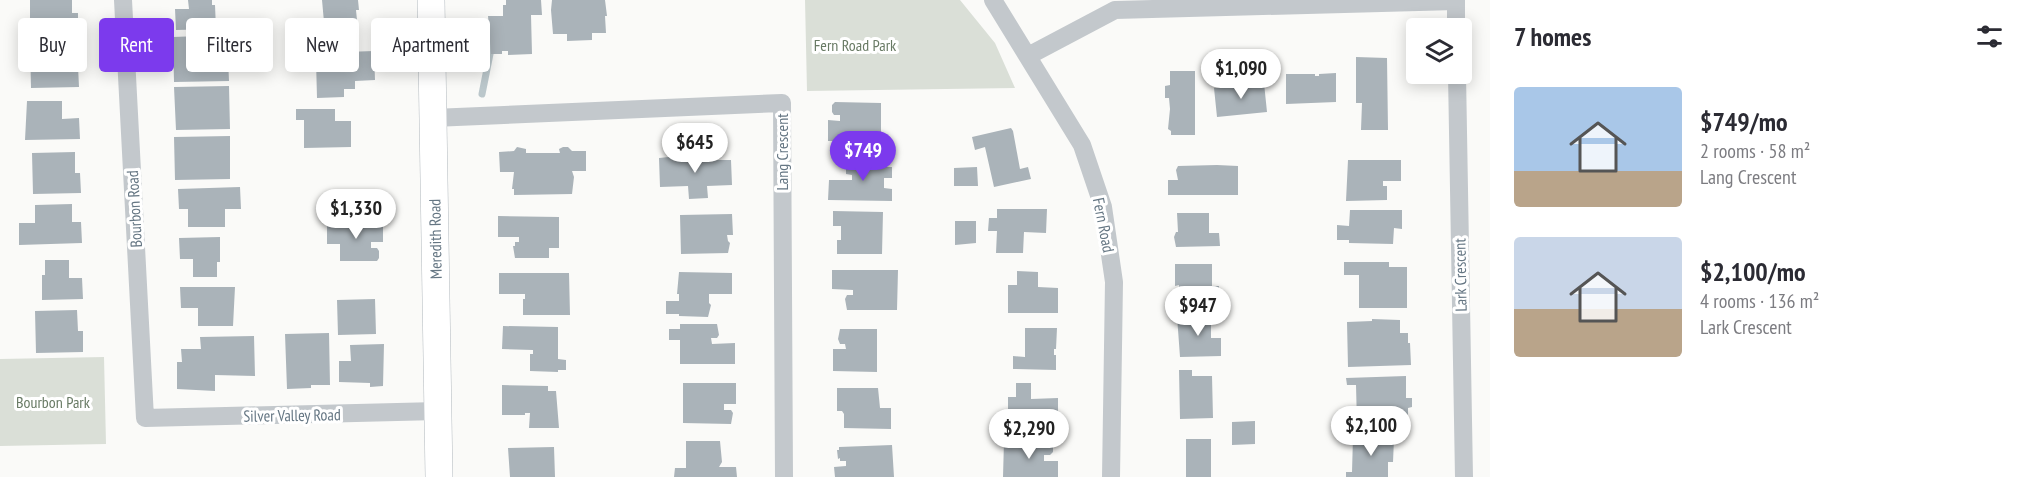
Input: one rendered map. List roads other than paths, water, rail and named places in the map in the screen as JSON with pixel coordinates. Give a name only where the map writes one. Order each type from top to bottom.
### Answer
[{"type":"street","name":"Bourbon Road","points":[[123,0],[145,418]]},
{"type":"street","name":"Meredith Road","points":[[431,0],[439,477]]},
{"type":"street","name":"Fern Road","points":[[993,0],[1082,145],[1103,207],[1114,282],[1111,477]]},
{"type":"street","points":[[1028,56],[1115,10],[1456,1],[1456,18]]},
{"type":"street","name":"Lark Crescent","points":[[1457,84],[1464,477]]},
{"type":"street","name":"Lang Crescent","points":[[433,118],[782,103],[784,477]]},
{"type":"street","name":"Silver Valley Road","points":[[145,418],[438,411]]},
{"type":"waterway","points":[[482,94],[492,44]]},
{"type":"park label","name":"Fern Road Park","points":[[855,45]]},
{"type":"park label","name":"Bourbon Park","points":[[53,402]]}]
